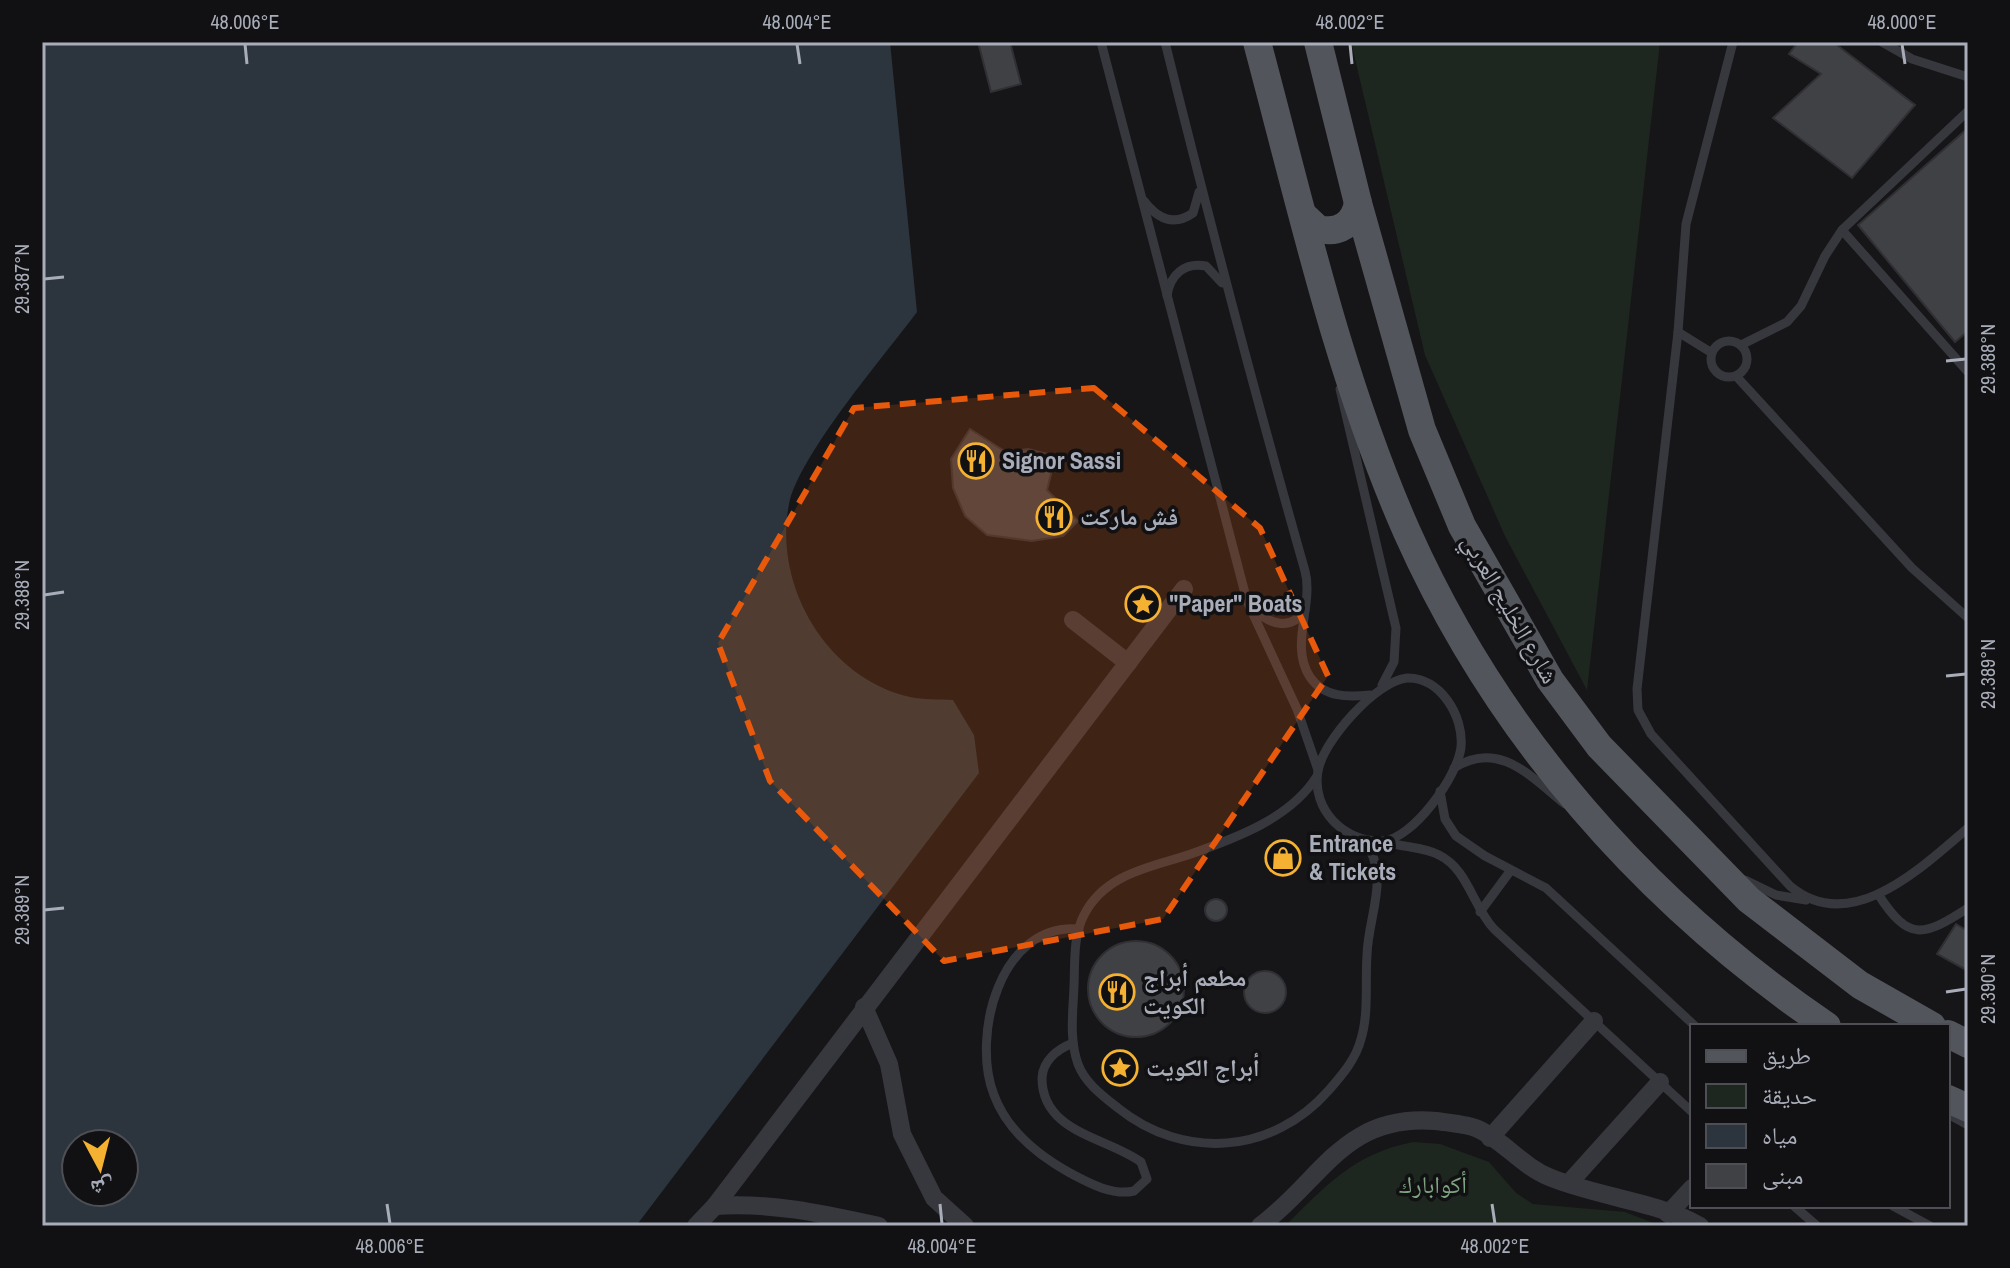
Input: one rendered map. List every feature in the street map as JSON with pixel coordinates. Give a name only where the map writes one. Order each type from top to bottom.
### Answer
[{"type":"main road","points":[[1257,42],[1322,287],[1373,445],[1431,581],[1536,753],[1610,842],[1733,956],[1824,1024]]},
{"type":"main road","name":"شارع الخليج العربي","points":[[1318,42],[1358,203],[1422,430],[1462,526],[1550,680],[1580,722],[1749,900],[1802,944],[1860,985],[1928,1024]]},
{"type":"main road","points":[[1303,215],[1312,226],[1332,231],[1350,222],[1358,203]]},
{"type":"main road","points":[[1950,1035],[1968,1044]]},
{"type":"street","points":[[696,1226],[715,1206],[1184,589]]},
{"type":"street","points":[[1073,620],[1128,663]]},
{"type":"street","points":[[864,1007],[889,1064],[902,1134],[934,1198],[965,1226]]},
{"type":"street","points":[[1490,1138],[1594,1021]]},
{"type":"street","points":[[1569,1183],[1660,1082]]},
{"type":"street","points":[[1260,1226],[1281,1210],[1323,1163],[1349,1142],[1383,1126],[1414,1119],[1478,1129],[1522,1163],[1569,1183],[1700,1226]]},
{"type":"street","points":[[1668,1214],[1690,1190]]},
{"type":"street","points":[[715,1206],[748,1204],[802,1210],[879,1226]]},
{"type":"lane","points":[[1101,42],[1166,302],[1247,601],[1297,709],[1317,773],[1320,799],[1329,817],[1342,830],[1363,840],[1384,841],[1437,853],[1451,863],[1480,912],[1690,1110]]},
{"type":"lane","points":[[1165,42],[1226,289],[1308,581],[1309,600],[1301,645],[1308,674],[1318,687],[1335,694],[1370,695]]},
{"type":"lane","points":[[1733,42],[1686,224],[1678,332],[1637,689],[1638,710],[1660,746],[1790,886],[1813,902]]},
{"type":"lane","points":[[1882,42],[1912,59],[1968,77]]},
{"type":"lane","points":[[1741,345],[1747,362],[1736,376],[1723,377],[1716,372],[1712,365],[1712,353],[1722,342],[1741,345],[1787,322],[1795,314],[1842,230],[1968,111]]},
{"type":"lane","points":[[1140,195],[1160,217],[1180,220],[1193,213],[1197,205],[1199,179]]},
{"type":"lane","points":[[1842,230],[1968,372]]},
{"type":"lane","points":[[1166,302],[1171,281],[1189,266],[1212,269],[1226,289]]},
{"type":"lane","points":[[1322,287],[1350,441],[1396,628],[1394,662],[1381,686],[1370,695],[1329,747],[1298,802],[1269,820],[1191,854],[1151,864],[1119,879],[1090,904],[1079,929],[1073,1043],[1081,1069],[1097,1091],[1124,1113],[1175,1139],[1203,1145],[1233,1144],[1262,1137],[1294,1120],[1338,1079],[1361,1039],[1368,930],[1379,876],[1373,853],[1363,840]]},
{"type":"lane","points":[[1678,332],[1712,353]]},
{"type":"lane","points":[[1736,376],[1912,568],[1968,618]]},
{"type":"lane","points":[[1247,601],[1265,619],[1281,623],[1300,617],[1309,600]]},
{"type":"lane","points":[[1381,686],[1414,678],[1439,691],[1459,728],[1461,747],[1454,768],[1414,827],[1399,837],[1384,841]]},
{"type":"lane","points":[[1454,768],[1480,756],[1510,761],[1610,842]]},
{"type":"lane","points":[[1440,789],[1441,806],[1451,830],[1472,848],[1546,888],[1693,1024]]},
{"type":"lane","points":[[1703,854],[1757,887],[1813,902],[1843,903],[1878,894],[1914,874],[1968,828]]},
{"type":"lane","points":[[1480,912],[1511,870]]},
{"type":"lane","points":[[1878,894],[1895,921],[1919,931],[1934,931],[1968,908]]},
{"type":"lane","points":[[1073,1043],[1057,1051],[1047,1062],[1042,1079],[1047,1102],[1058,1117],[1078,1131],[1141,1162],[1147,1179],[1134,1191],[1103,1189],[1052,1163],[1019,1134],[999,1105],[991,1082],[988,1020],[1005,974],[1018,956],[1043,937],[1062,929],[1079,929]]},
{"type":"lane","points":[[1950,1115],[1968,1125]]},
{"type":"lane","points":[[1796,1208],[1817,1226]]},
{"type":"lane","points":[[1897,1208],[1930,1226]]},
{"type":"highlighted area","points":[[1094,388],[1260,528],[1328,676],[1163,919],[944,961],[770,781],[718,643],[854,408]]},
{"type":"green space","points":[[1351,42],[1660,42],[1587,690],[1505,536],[1425,355]]},
{"type":"green space","name":"أكوابارك","points":[[1413,1142],[1440,1144],[1489,1162],[1516,1193],[1533,1204],[1625,1212],[1661,1226],[1285,1226],[1328,1185],[1357,1163],[1392,1147]]},
{"type":"water","points":[[42,42],[890,42],[917,312],[825,433],[796,483],[789,504],[786,535],[789,566],[798,596],[812,624],[831,649],[854,670],[880,687],[910,697],[953,700],[974,735],[979,773],[636,1226],[42,1226]]},
{"type":"building","points":[[978,42],[1010,42],[1021,84],[991,92]]},
{"type":"building","points":[[1798,42],[1833,42],[1915,105],[1852,178],[1773,118],[1821,74],[1789,54]]},
{"type":"building","points":[[1968,128],[1968,331],[1955,342],[1858,225]]},
{"type":"building","points":[[970,429],[1006,452],[1028,449],[1048,454],[1052,470],[1047,490],[1078,521],[1063,536],[1032,541],[987,535],[965,516],[953,488],[951,459]]},
{"type":"building","name":"Entrance & Tickets","points":[[1288,846],[1295,863],[1279,870],[1272,853]]},
{"type":"building","points":[[1216,899],[1224,902],[1227,910],[1224,918],[1216,921],[1208,918],[1205,910],[1208,902]]},
{"type":"building","points":[[1956,924],[1968,931],[1968,971],[1937,954]]},
{"type":"building","points":[[1136,941],[1154,945],[1170,955],[1180,971],[1184,989],[1180,1007],[1170,1023],[1154,1033],[1136,1037],[1118,1033],[1102,1023],[1092,1007],[1088,989],[1092,971],[1102,955],[1118,945]]},
{"type":"building","points":[[1265,971],[1280,977],[1286,992],[1280,1007],[1265,1013],[1250,1007],[1244,992],[1250,977]]},
{"type":"place","name":"Signor Sassi","points":[[976,461]]},
{"type":"place","name":"فش ماركت","points":[[1054,517]]},
{"type":"place","name":"\"Paper\" Boats","points":[[1143,604]]},
{"type":"place","name":"Entrance & Tickets","points":[[1283,858]]},
{"type":"place","name":"مطعم أبراج الكويت","points":[[1117,992]]},
{"type":"place","name":"أبراج الكويت","points":[[1120,1068]]}]
